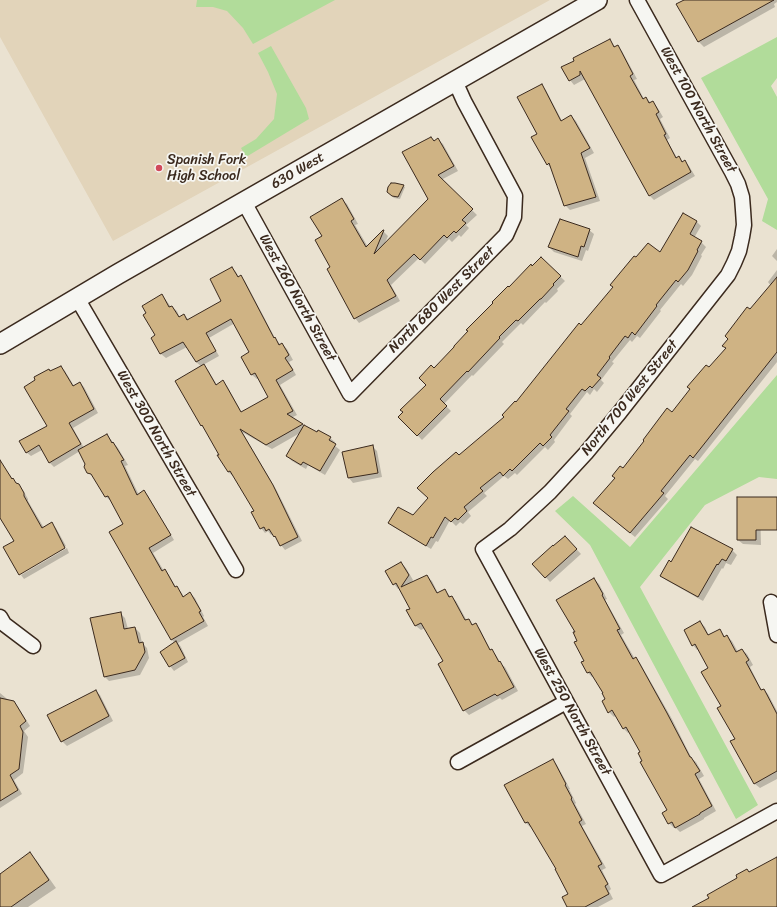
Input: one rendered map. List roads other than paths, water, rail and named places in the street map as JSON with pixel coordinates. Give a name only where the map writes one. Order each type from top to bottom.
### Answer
[{"type":"street","name":"630 West","points":[[0,344],[77,298],[597,0]]},
{"type":"street","name":"West 100 North Street","points":[[637,0],[738,184],[744,210],[744,225]]},
{"type":"street","name":"North 680 West Street","points":[[350,394],[506,235],[514,217],[515,196],[464,101],[455,81]]},
{"type":"street","name":"West 260 North Street","points":[[244,202],[350,394]]},
{"type":"street","name":"North 700 West Street","points":[[483,549],[510,529],[550,492],[586,453],[620,412],[728,275],[739,251],[744,225]]},
{"type":"street","name":"West 300 North Street","points":[[77,298],[236,570]]},
{"type":"street","name":"West 250 North Street","points":[[483,549],[661,875],[777,811]]},
{"type":"street","points":[[771,602],[777,635]]},
{"type":"street","points":[[0,618],[4,624],[33,646]]},
{"type":"street","points":[[458,762],[566,702]]},
{"type":"place","name":"Spanish Fork High School","points":[[159,168]]}]
